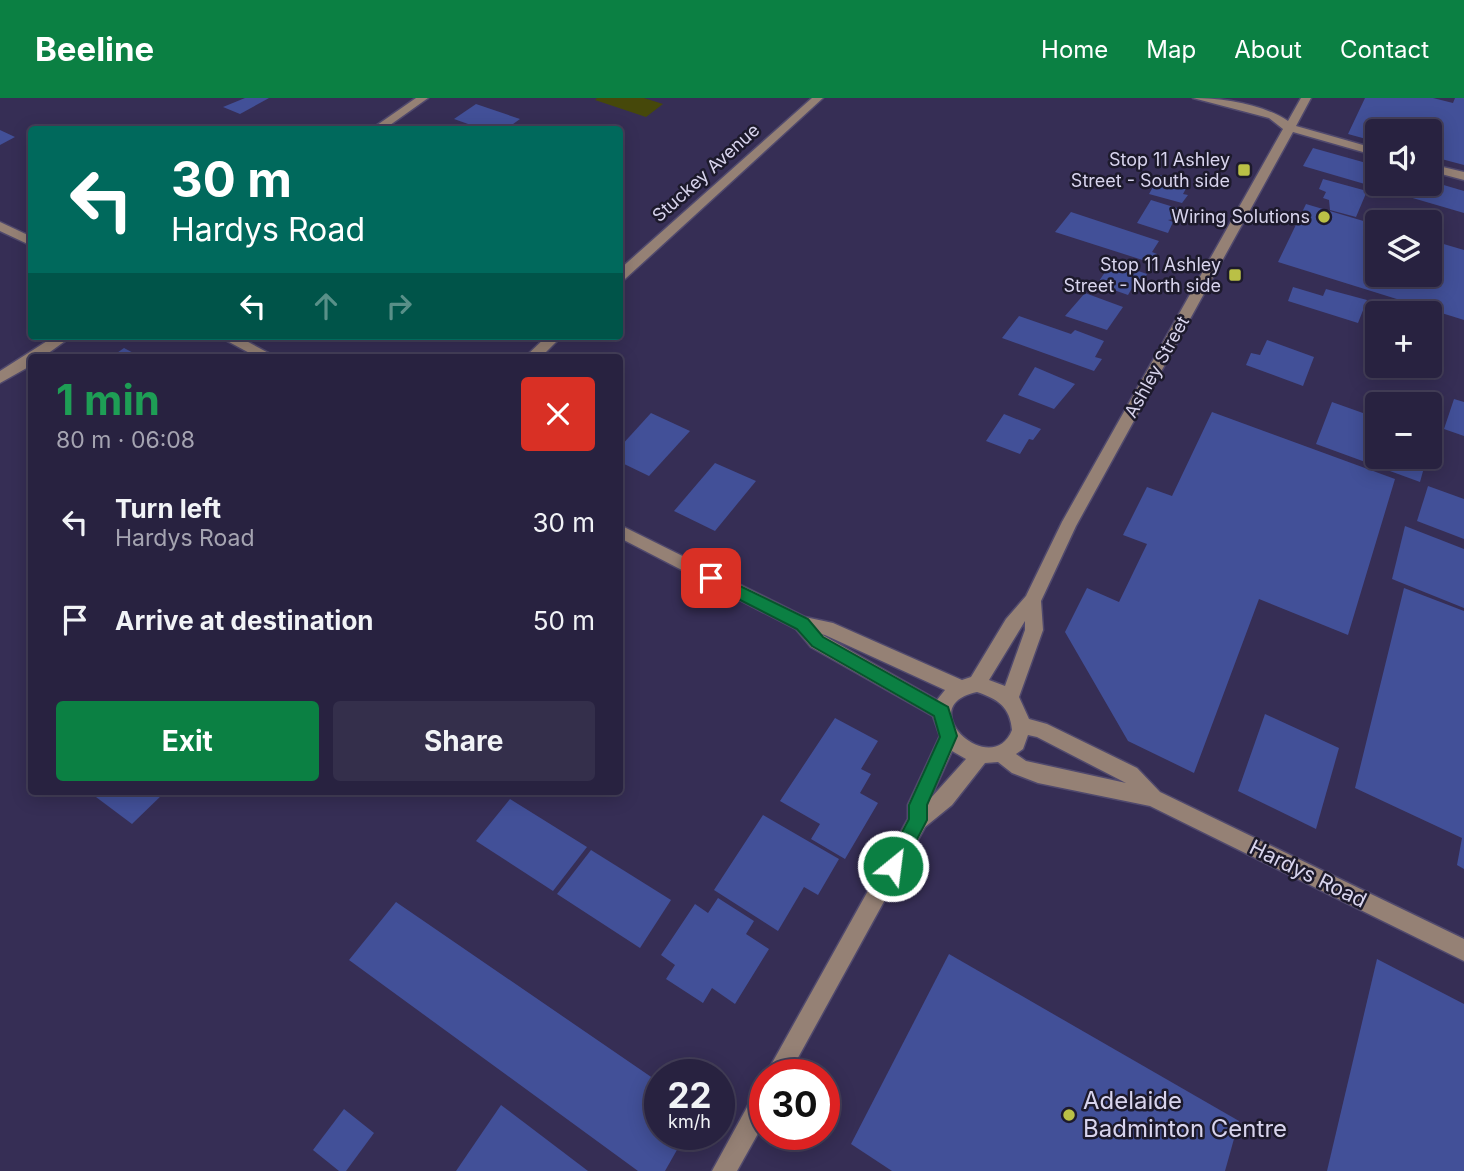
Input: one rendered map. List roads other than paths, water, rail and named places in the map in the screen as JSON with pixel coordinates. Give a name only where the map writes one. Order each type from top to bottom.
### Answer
[{"type":"street","points":[[381,126],[424,98]]},
{"type":"street","name":"Stuckey Avenue","points":[[623,273],[818,98]]},
{"type":"street","points":[[1198,98],[1273,116],[1290,128],[1365,150]]},
{"type":"street","name":"Ashley Street","points":[[969,686],[1032,601],[1068,526],[1306,98]]},
{"type":"street","points":[[1442,170],[1464,176]]},
{"type":"street","points":[[0,226],[28,240]]},
{"type":"street","points":[[37,354],[59,340]]},
{"type":"street","points":[[233,340],[263,354]]},
{"type":"street","points":[[536,354],[551,340]]},
{"type":"street","points":[[0,378],[28,360]]},
{"type":"street","points":[[623,533],[802,624],[827,628],[969,686],[1000,691],[1017,706],[1023,726],[1020,738],[1012,748],[1000,754],[980,755],[968,751],[949,736],[943,724],[944,702],[969,686]]},
{"type":"street","name":"Ashley Street","points":[[1010,698],[1034,631],[1032,601]]},
{"type":"street","points":[[802,624],[817,642],[942,712]]},
{"type":"street","name":"Hardys Road","points":[[1023,726],[1040,730],[1130,774],[1153,797]]},
{"type":"street","points":[[785,1059],[918,820],[922,794],[949,736]]},
{"type":"street","name":"Hardys Road","points":[[1000,754],[1019,767],[1038,774],[1153,797],[1464,950]]},
{"type":"street","points":[[918,820],[945,801],[980,755]]},
{"type":"street","points":[[724,1171],[749,1126]]},
{"type":"place","name":"Stop 11 Ashley Street - South side","points":[[1244,170]]},
{"type":"place","name":"Wiring Solutions","points":[[1324,217]]},
{"type":"place","name":"Stop 11 Ashley Street - North side","points":[[1235,275]]},
{"type":"place","name":"Adelaide Badminton Centre","points":[[1069,1115]]}]
